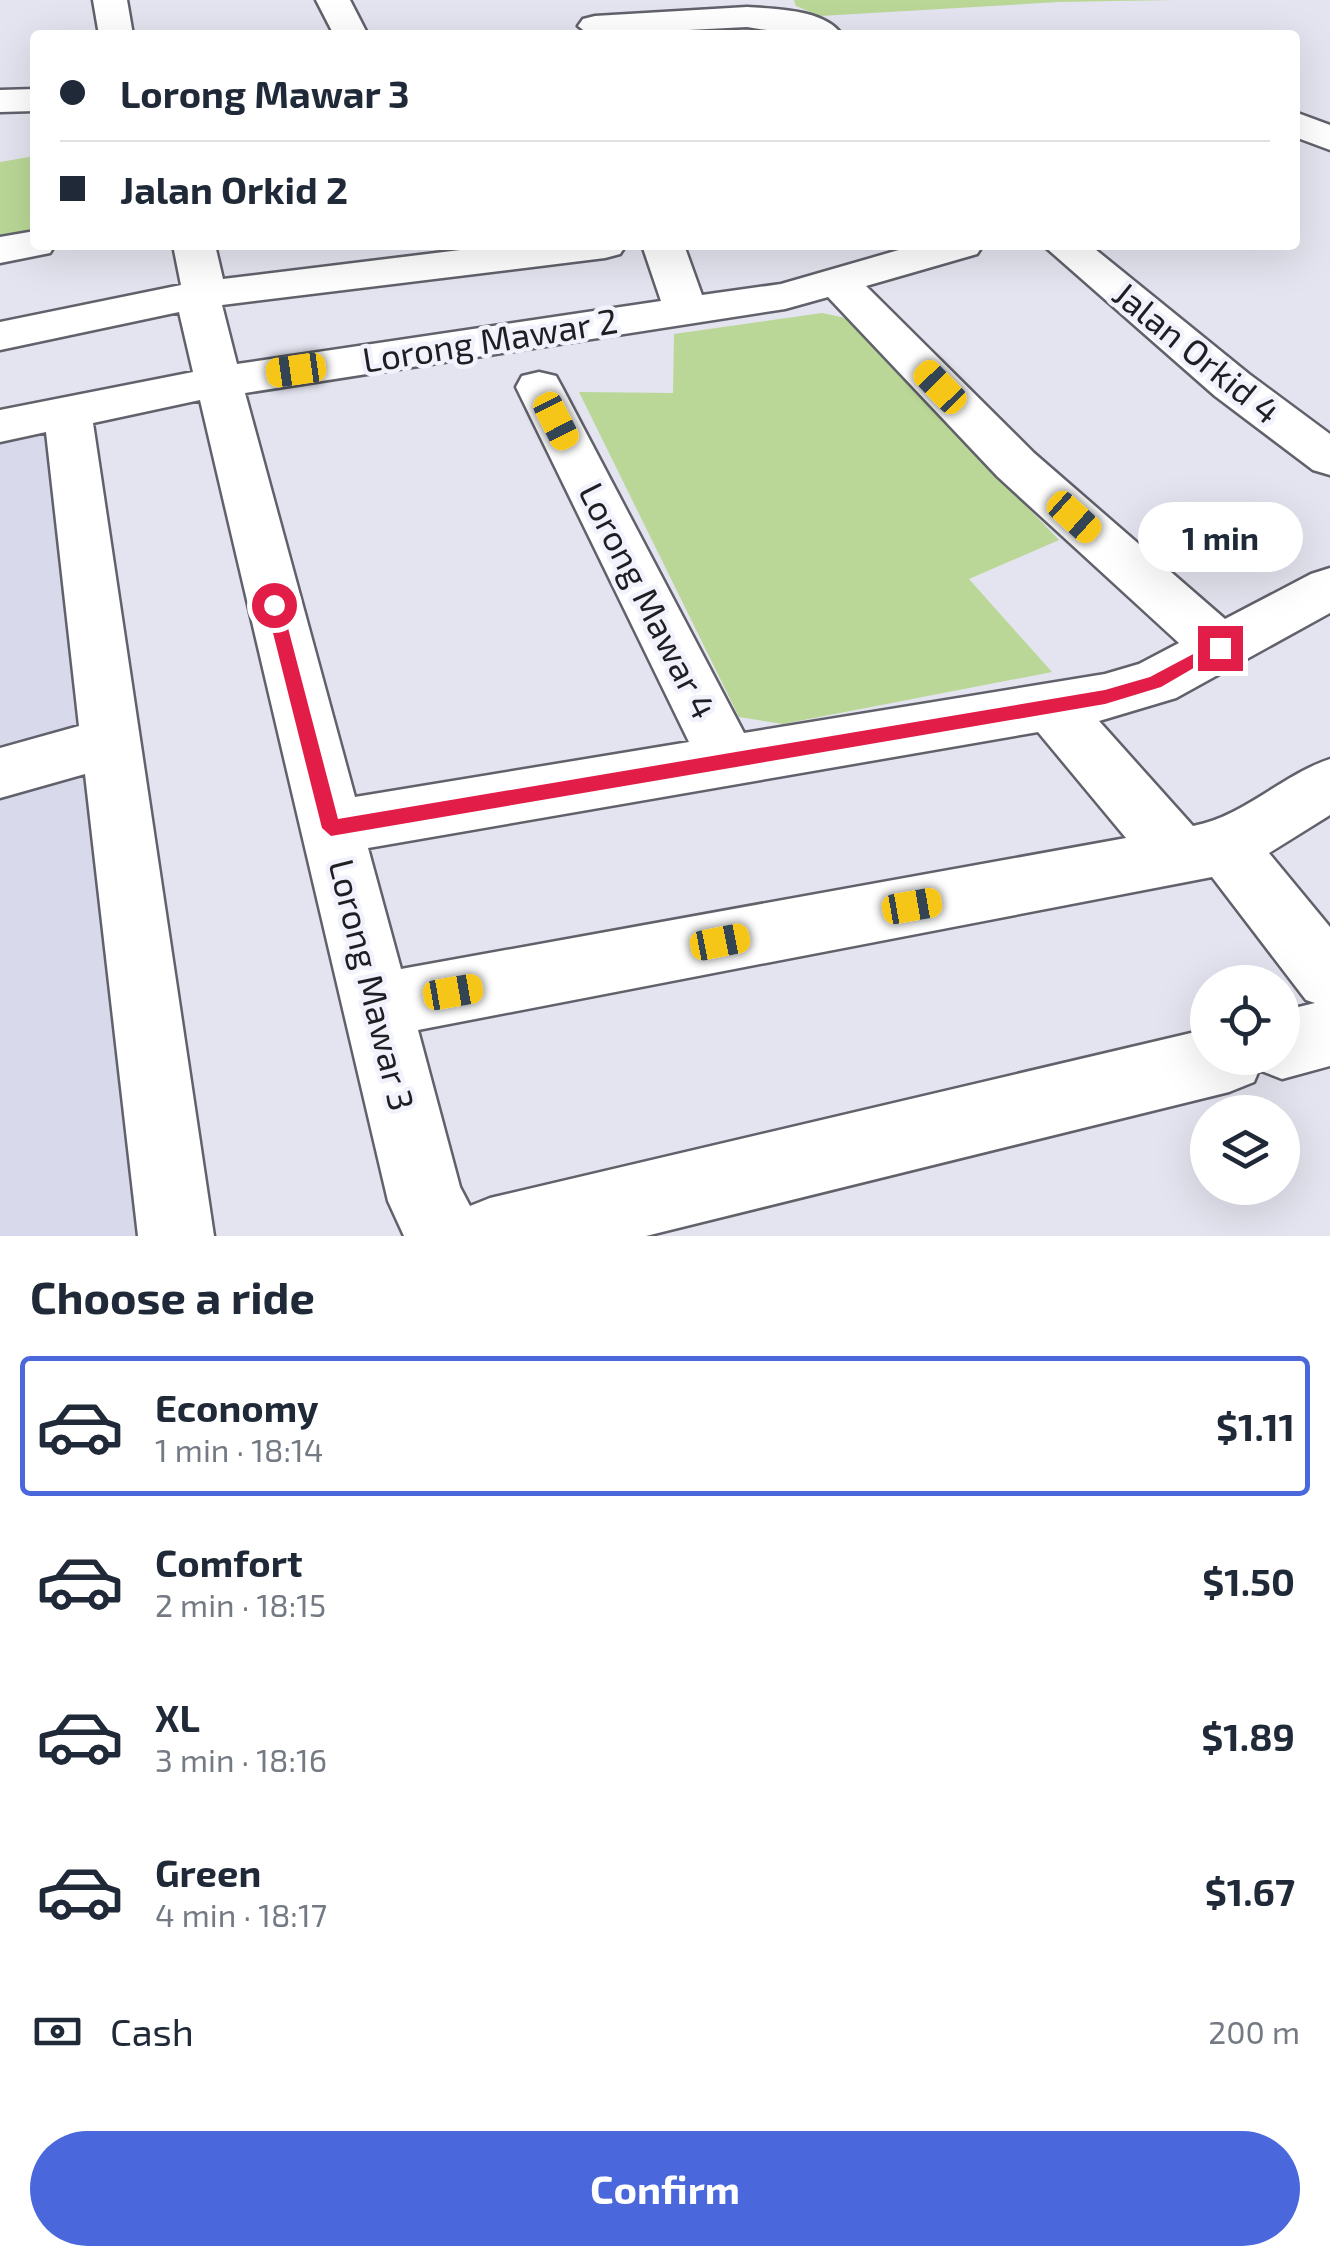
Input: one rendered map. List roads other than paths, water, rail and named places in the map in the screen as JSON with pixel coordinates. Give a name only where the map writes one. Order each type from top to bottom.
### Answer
[{"type":"street","points":[[110,0],[115,30]]},
{"type":"street","points":[[334,0],[348,30]]},
{"type":"street","points":[[593,20],[767,17],[794,21],[814,30]]},
{"type":"street","points":[[0,101],[30,100]]},
{"type":"street","points":[[1300,125],[1330,138]]},
{"type":"street","points":[[0,250],[30,245]]},
{"type":"street","name":"Lorong Mawar 3","points":[[195,250],[218,382],[376,1006],[426,1201],[445,1236]]},
{"type":"street","points":[[0,336],[201,294],[453,254],[521,250]]},
{"type":"street","points":[[665,250],[686,311]]},
{"type":"street","name":"Lorong Mawar 2","points":[[0,426],[218,382],[785,296],[946,250]]},
{"type":"street","name":"Jalan Orkid 4","points":[[1070,250],[1232,385],[1330,458]]},
{"type":"street","points":[[839,283],[1016,465],[1220,648]]},
{"type":"street","name":"Lorong Mawar 4","points":[[539,387],[728,761]]},
{"type":"street","points":[[68,410],[176,1236]]},
{"type":"street","points":[[331,828],[1065,704],[1156,682],[1330,588]]},
{"type":"street","points":[[1065,704],[1330,978]]},
{"type":"street","points":[[0,773],[112,742]]},
{"type":"street","points":[[376,1006],[1203,851],[1330,784]]},
{"type":"street","points":[[1300,1040],[1330,1033]]},
{"type":"street","points":[[490,1236],[1190,1068]]}]
